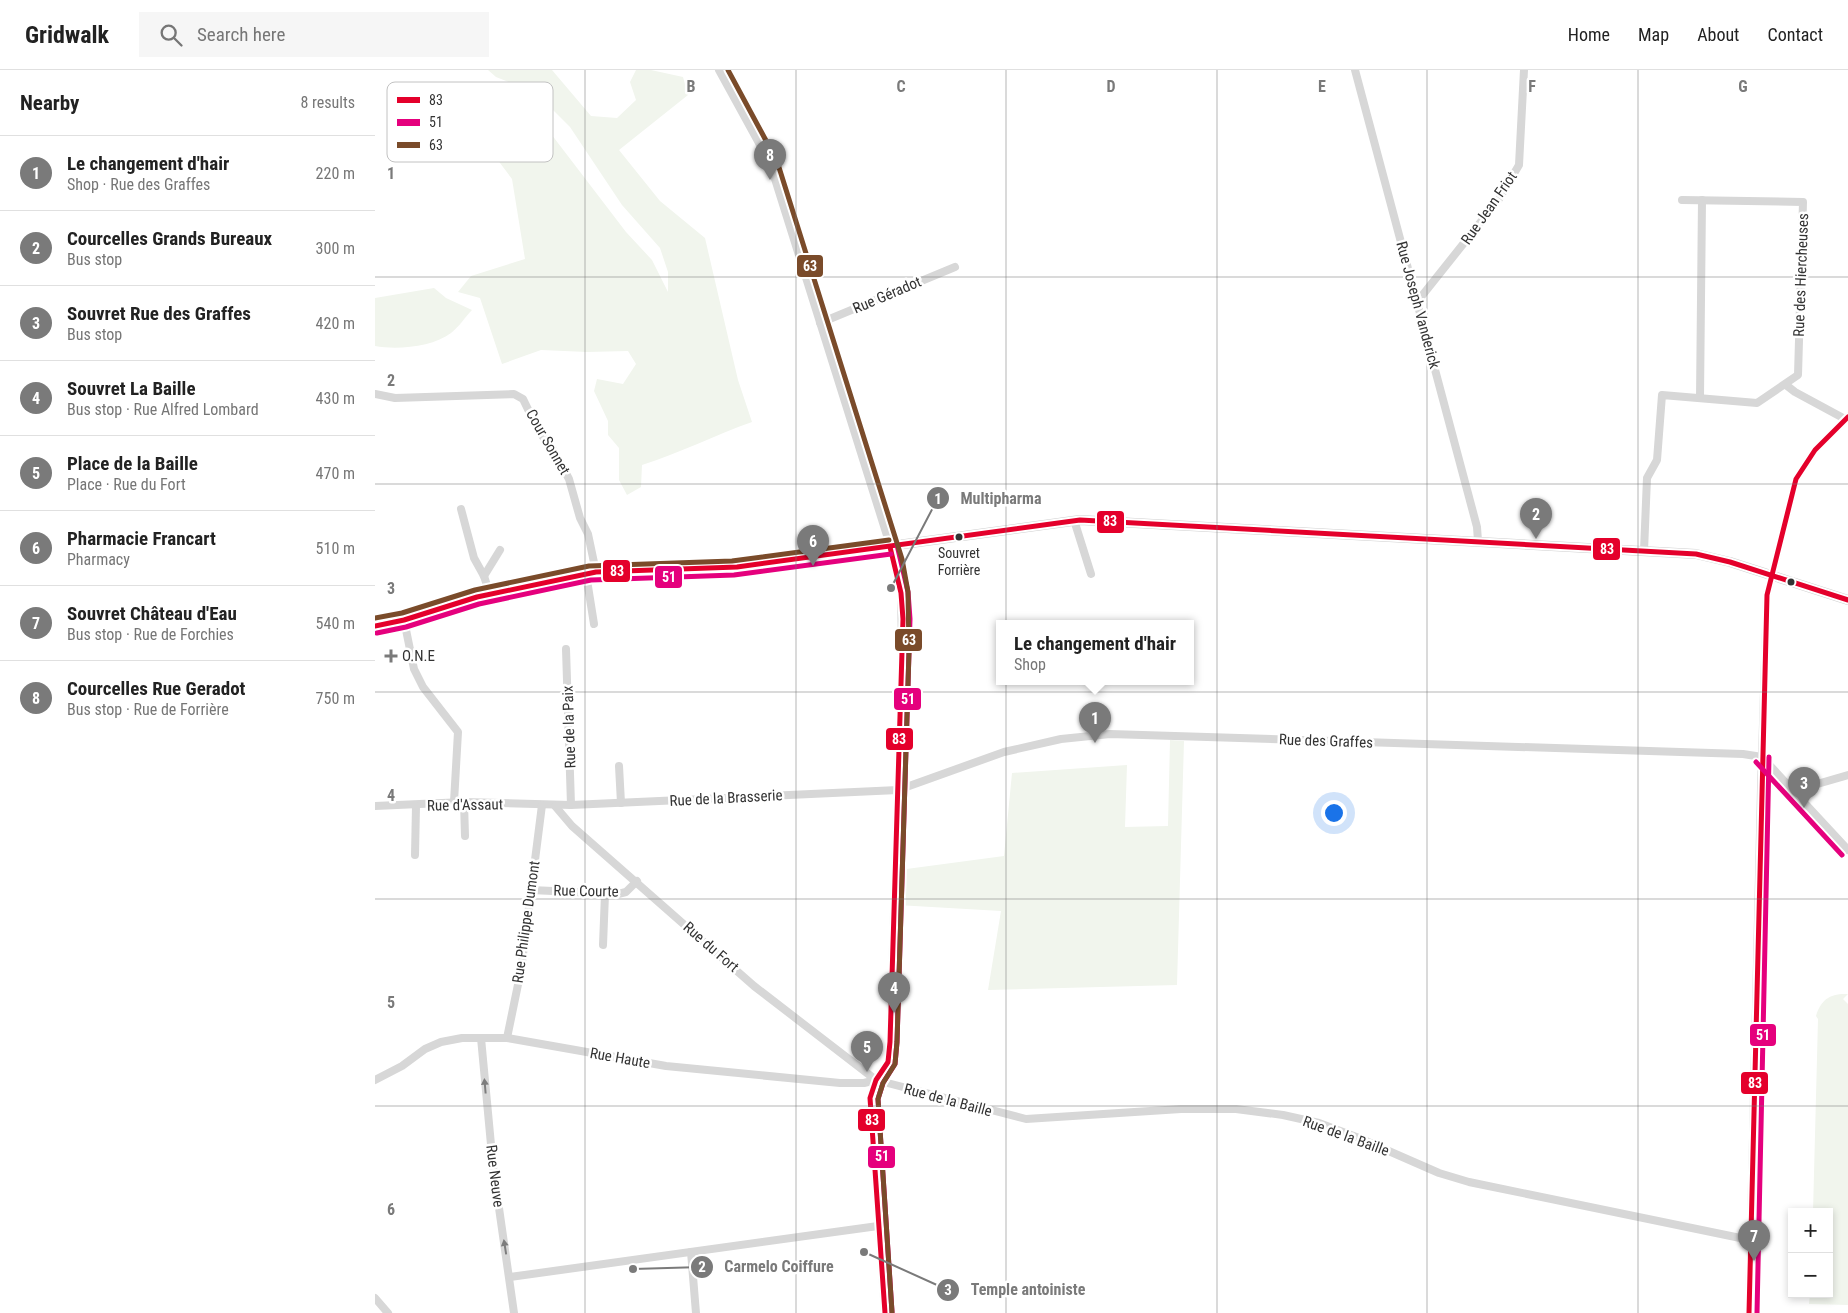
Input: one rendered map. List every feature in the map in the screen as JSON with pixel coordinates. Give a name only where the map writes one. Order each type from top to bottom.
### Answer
[{"type":"main road","points":[[375,626],[405,620],[490,594],[591,573],[733,568],[1074,520],[1116,520],[1696,554],[1848,600]]},
{"type":"street","points":[[719,70],[770,162],[890,547],[901,593],[903,619],[890,1042],[888,1062],[876,1080],[870,1098],[885,1313]]},
{"type":"street","name":"Rue Joseph Vanderick","points":[[1355,70],[1477,527],[1478,541]]},
{"type":"street","name":"Rue Jean Friot","points":[[1417,302],[1488,213],[1519,166],[1524,70]]},
{"type":"street","name":"Rue des Hiercheuses","points":[[1682,200],[1803,202],[1798,375],[1787,385]]},
{"type":"street","points":[[1700,398],[1702,200]]},
{"type":"street","name":"Rue Géradot","points":[[820,323],[955,266]]},
{"type":"street","points":[[1644,551],[1647,478],[1657,460],[1662,395],[1757,403],[1787,385],[1795,392],[1847,418],[1815,450],[1796,479],[1767,595],[1749,1313]]},
{"type":"street","name":"Cour Sonnet","points":[[375,394],[395,398],[515,394],[523,399],[539,432],[553,449],[569,479],[588,534],[594,624]]},
{"type":"street","points":[[461,509],[474,558],[484,576],[490,594]]},
{"type":"street","points":[[1074,520],[1091,574]]},
{"type":"street","points":[[484,576],[500,550]]},
{"type":"street","points":[[405,620],[415,669],[423,687],[458,732],[454,802]]},
{"type":"street","name":"Rue de la Paix","points":[[566,649],[571,805]]},
{"type":"street","name":"Rue des Graffes","points":[[898,790],[1004,752],[1061,739],[1110,734],[1733,754],[1762,757]]},
{"type":"street","points":[[1762,757],[1848,850]]},
{"type":"street","points":[[619,766],[621,803]]},
{"type":"street","points":[[1793,791],[1848,775]]},
{"type":"street","name":"Rue de la Brasserie","points":[[555,806],[898,790]]},
{"type":"street","points":[[464,802],[465,836]]},
{"type":"street","name":"Rue d'Assaut","points":[[375,806],[416,806],[464,802],[555,806]]},
{"type":"street","name":"Rue Philippe Dumont","points":[[507,1038],[521,970],[542,805]]},
{"type":"street","points":[[415,855],[416,806]]},
{"type":"street","name":"Rue du Fort","points":[[555,806],[572,826],[755,986],[876,1080]]},
{"type":"street","name":"Rue Courte","points":[[531,890],[605,894],[626,892],[637,881]]},
{"type":"street","points":[[603,945],[605,894]]},
{"type":"street","name":"Rue Haute","points":[[375,1080],[434,1045],[462,1038],[507,1038],[666,1066],[840,1083],[864,1083],[876,1080]]},
{"type":"street","name":"Rue Neuve","points":[[481,1038],[493,1166],[514,1313]]},
{"type":"street","name":"Rue de la Baille","points":[[876,1080],[1026,1119],[1181,1109],[1235,1109],[1283,1115],[1319,1124],[1351,1135],[1439,1173],[1469,1182],[1750,1240]]},
{"type":"street","points":[[510,1277],[878,1226]]},
{"type":"street","points":[[691,1252],[695,1313]]},
{"type":"street","points":[[375,1298],[388,1313]]},
{"type":"shaded area","points":[[488,70],[552,70],[591,116],[617,118],[636,100],[630,82],[636,70],[651,70],[683,77],[688,95],[619,150],[660,201],[705,238],[738,380],[752,422],[642,465],[641,487],[627,495],[619,480],[619,448],[608,435],[608,421],[594,391],[597,379],[623,384],[636,364],[628,351],[541,350],[502,364],[480,298],[458,292],[471,276],[525,259],[512,179],[499,162],[553,162],[553,136],[626,232],[652,260],[668,292],[668,272],[660,248],[622,205],[570,127],[553,110],[553,82],[508,82],[496,77]]},
{"type":"shaded area","points":[[434,288],[446,298],[472,310],[454,331],[435,342],[415,346],[394,348],[375,346],[375,298]]},
{"type":"shaded area","points":[[1170,740],[1184,741],[1177,985],[988,990],[1001,911],[897,905],[899,870],[1004,856],[1012,773],[1127,765],[1125,827],[1168,826]]},
{"type":"shaded area","points":[[1848,994],[1843,999],[1848,1004],[1848,1305],[1809,1304],[1810,1298],[1833,1298],[1833,1208],[1813,1208],[1818,1019],[1816,1016],[1827,998]]},
{"type":"transit line","name":"63","points":[[728,70],[777,161],[902,559],[908,592],[909,652],[897,1042],[895,1064],[883,1083],[878,1099],[892,1312]]},
{"type":"transit line","name":"83","points":[[1749,1313],[1767,595],[1796,479],[1815,450],[1848,417]]},
{"type":"transit line","name":"83","points":[[375,626],[404,620],[477,597],[596,572],[737,567],[1080,520],[1696,554],[1730,562],[1848,600]]},
{"type":"transit line","name":"63","points":[[375,618],[402,613],[475,590],[589,566],[732,561],[889,540]]},
{"type":"transit line","name":"51","points":[[892,1312],[878,1099],[883,1083],[895,1064],[897,1042],[910,619],[908,592],[897,545]]},
{"type":"transit line","name":"83","points":[[885,1313],[870,1098],[876,1080],[888,1062],[890,1042],[903,619],[901,593],[890,547]]},
{"type":"transit line","name":"51","points":[[377,633],[406,627],[479,604],[591,580],[734,575],[891,554]]},
{"type":"transit line","name":"51","points":[[1757,1313],[1769,757]]},
{"type":"transit line","name":"51","points":[[1756,762],[1842,855]]},
{"type":"place","name":"Courcelles Rue Geradot","points":[[770,180]]},
{"type":"place","name":"Souvret Forrière","points":[[959,537]]},
{"type":"place","name":"Courcelles Grands Bureaux","points":[[1536,539]]},
{"type":"place","name":"Pharmacie Francart","points":[[813,566]]},
{"type":"place","name":"Multipharma","points":[[891,588]]},
{"type":"place","name":"O.N.E","points":[[391,656]]},
{"type":"place","name":"Le changement d'hair","points":[[1095,743]]},
{"type":"place","name":"Souvret Rue des Graffes","points":[[1804,808]]},
{"type":"place","name":"Souvret La Baille","points":[[894,1013]]},
{"type":"place","name":"Place de la Baille","points":[[867,1072]]},
{"type":"place","name":"Temple antoiniste","points":[[864,1252]]},
{"type":"place","name":"Souvret Château d'Eau","points":[[1754,1261]]},
{"type":"place","name":"Carmelo Coiffure","points":[[633,1269]]}]
